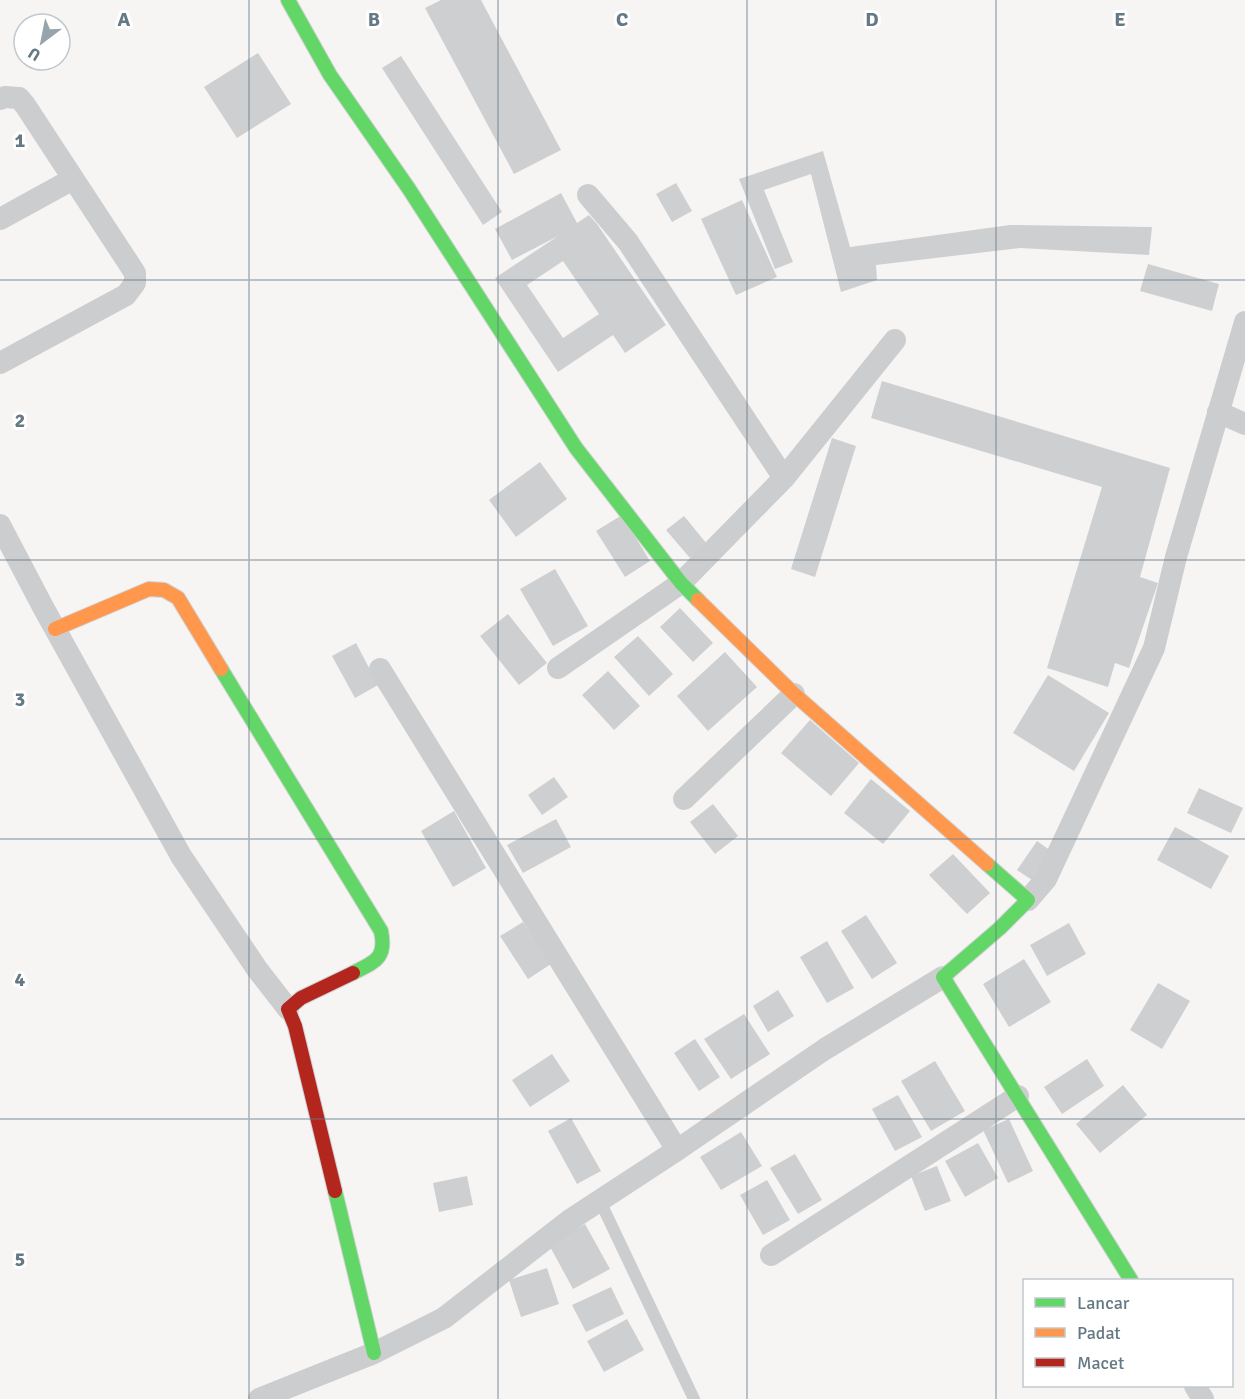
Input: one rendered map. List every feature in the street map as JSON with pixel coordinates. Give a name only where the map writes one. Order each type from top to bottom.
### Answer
[{"type":"street","points":[[288,0],[330,75],[408,189],[576,448],[681,584],[794,694],[1028,900]]},
{"type":"street","points":[[0,99],[19,98],[135,273],[135,283],[126,295],[0,363]]},
{"type":"street","points":[[0,219],[73,178]]},
{"type":"street","points":[[588,195],[628,242],[784,478]]},
{"type":"street","points":[[258,1399],[374,1353],[444,1318],[570,1220],[825,1050],[943,976],[1000,928],[1028,900],[1046,879],[1154,648],[1176,557],[1245,322]]},
{"type":"street","points":[[558,668],[681,584],[784,478],[895,340]]},
{"type":"street","points":[[1218,412],[1245,424]]},
{"type":"street","points":[[0,525],[55,629],[182,856],[257,969],[288,1009],[295,1026],[374,1353]]},
{"type":"street","points":[[55,629],[149,589],[159,588],[178,598],[381,931],[382,955],[375,962],[301,998],[288,1009]]},
{"type":"street","points":[[380,669],[676,1150]]},
{"type":"street","points":[[684,799],[794,694]]},
{"type":"street","points":[[943,976],[1130,1279]]},
{"type":"street","points":[[771,1255],[1018,1095]]},
{"type":"lane","points":[[600,1201],[694,1399]]},
{"type":"building","points":[[441,0],[481,0],[561,150],[514,174],[425,8]]},
{"type":"building","points":[[258,53],[291,104],[237,138],[204,87]]},
{"type":"building","points":[[401,56],[502,212],[483,225],[382,68]]},
{"type":"building","points":[[823,151],[850,247],[1010,225],[1152,227],[1149,255],[1020,248],[876,265],[877,280],[841,292],[811,174],[764,190],[793,262],[775,269],[739,179]]},
{"type":"building","points":[[676,183],[692,211],[672,222],[656,194]]},
{"type":"building","points":[[561,193],[577,223],[589,215],[597,224],[666,325],[625,353],[613,335],[558,372],[495,278],[558,236],[512,260],[495,229]],"holes":[[[563,261],[599,314],[563,338],[527,285]]]},
{"type":"building","points":[[742,200],[777,277],[736,295],[701,219]]},
{"type":"building","points":[[1148,264],[1219,284],[1212,311],[1140,291]]},
{"type":"building","points":[[882,381],[1170,468],[1140,577],[1158,583],[1129,668],[1115,663],[1108,687],[1047,668],[1102,487],[871,418]]},
{"type":"building","points":[[832,438],[856,446],[815,577],[791,569]]},
{"type":"building","points":[[540,462],[567,499],[516,537],[489,500]]},
{"type":"building","points":[[622,515],[650,561],[625,577],[596,531]]},
{"type":"building","points":[[684,516],[707,544],[690,558],[666,530]]},
{"type":"building","points":[[555,569],[588,626],[553,646],[520,589]]},
{"type":"building","points":[[680,608],[713,643],[693,662],[660,627]]},
{"type":"building","points":[[508,614],[547,663],[519,685],[480,636]]},
{"type":"building","points":[[638,636],[673,674],[649,696],[614,657]]},
{"type":"building","points":[[356,643],[378,685],[355,698],[332,656]]},
{"type":"building","points":[[725,652],[757,687],[708,731],[677,696]]},
{"type":"building","points":[[608,671],[640,706],[614,730],[582,695]]},
{"type":"building","points":[[1048,675],[1109,713],[1074,771],[1013,733]]},
{"type":"building","points":[[810,720],[859,763],[831,796],[781,753]]},
{"type":"building","points":[[554,777],[568,797],[542,815],[528,795]]},
{"type":"building","points":[[871,779],[910,811],[883,844],[844,813]]},
{"type":"building","points":[[1199,788],[1243,808],[1231,833],[1187,813]]},
{"type":"building","points":[[713,804],[738,836],[715,854],[690,822]]},
{"type":"building","points":[[454,811],[486,868],[453,887],[421,831]]},
{"type":"building","points":[[556,819],[571,847],[523,873],[507,845]]},
{"type":"building","points":[[1175,827],[1229,856],[1211,889],[1157,860]]},
{"type":"building","points":[[1037,841],[1051,851],[1032,880],[1017,870]]},
{"type":"building","points":[[953,854],[990,893],[967,914],[929,875]]},
{"type":"building","points":[[866,915],[897,963],[872,979],[841,931]]},
{"type":"building","points":[[523,922],[551,964],[528,979],[500,936]]},
{"type":"building","points":[[1069,923],[1086,954],[1047,976],[1030,945]]},
{"type":"building","points":[[827,941],[854,988],[827,1003],[800,957]]},
{"type":"building","points":[[1024,959],[1051,1002],[1009,1027],[983,984]]},
{"type":"building","points":[[1158,983],[1190,1001],[1162,1049],[1130,1030]]},
{"type":"building","points":[[778,990],[794,1016],[768,1032],[753,1006]]},
{"type":"building","points":[[744,1014],[770,1054],[731,1079],[704,1039]]},
{"type":"building","points":[[695,1039],[720,1077],[699,1091],[674,1053]]},
{"type":"building","points":[[552,1054],[570,1081],[530,1107],[512,1080]]},
{"type":"building","points":[[1087,1059],[1104,1086],[1062,1114],[1044,1087]]},
{"type":"building","points":[[935,1061],[965,1111],[931,1131],[901,1081]]},
{"type":"building","points":[[1123,1085],[1147,1115],[1100,1153],[1076,1124]]},
{"type":"building","points":[[898,1095],[922,1137],[895,1151],[872,1109]]},
{"type":"building","points":[[571,1118],[601,1171],[577,1184],[548,1131]]},
{"type":"building","points":[[1009,1119],[1033,1171],[1008,1183],[983,1130]]},
{"type":"building","points":[[741,1132],[762,1166],[721,1190],[700,1157]]},
{"type":"building","points":[[978,1143],[998,1178],[965,1197],[945,1161]]},
{"type":"building","points":[[795,1154],[822,1200],[798,1214],[770,1168]]},
{"type":"building","points":[[937,1166],[951,1201],[925,1211],[911,1176]]},
{"type":"building","points":[[467,1176],[473,1205],[439,1212],[433,1183]]},
{"type":"building","points":[[767,1180],[790,1220],[763,1235],[740,1195]]},
{"type":"building","points":[[585,1224],[610,1269],[573,1289],[548,1243]]},
{"type":"building","points":[[547,1268],[559,1304],[521,1317],[509,1280]]},
{"type":"building","points":[[611,1287],[624,1314],[586,1332],[572,1305]]},
{"type":"building","points":[[627,1319],[644,1350],[604,1372],[587,1341]]},
{"type":"traffic: fast","points":[[288,0],[330,75],[409,189],[576,448],[681,583],[698,600]]},
{"type":"traffic: fast","points":[[221,669],[381,931],[380,954],[373,962],[353,973]]},
{"type":"traffic: fast","points":[[987,864],[1028,900],[1000,928],[943,977],[1130,1279]]},
{"type":"traffic: fast","points":[[335,1191],[374,1353]]},
{"type":"traffic: slow","points":[[55,629],[149,589],[164,590],[178,598],[221,669]]},
{"type":"traffic: slow","points":[[698,600],[794,694],[987,864]]},
{"type":"traffic: jam","points":[[335,1191],[295,1026],[288,1009],[301,998],[353,973]]}]
